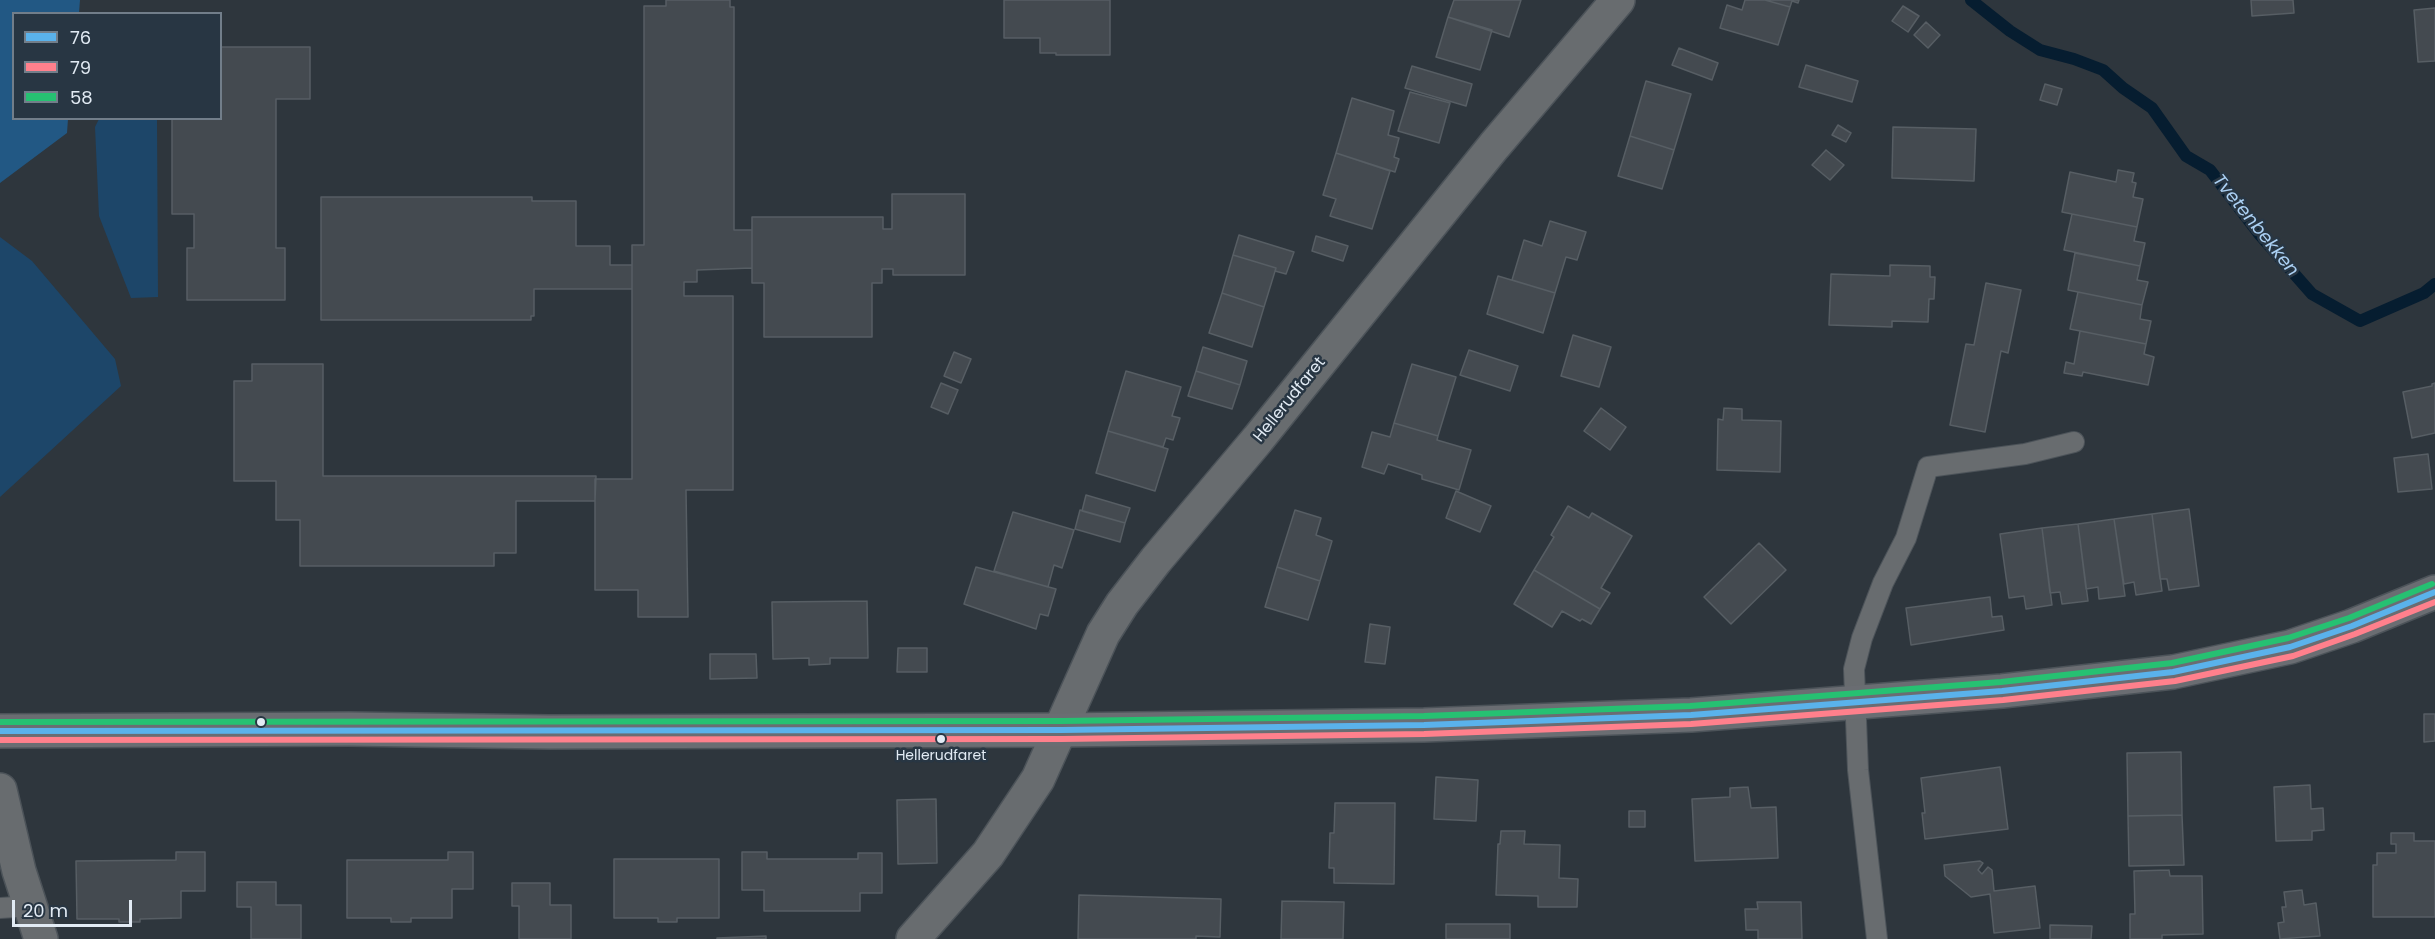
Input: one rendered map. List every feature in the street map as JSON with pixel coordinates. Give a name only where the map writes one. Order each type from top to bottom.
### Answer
[{"type":"main road","points":[[0,731],[1062,730],[1574,721],[1854,704],[2173,672],[2290,647],[2352,626],[2435,592]]},
{"type":"street","name":"Hellerudfaret","points":[[913,939],[988,854],[1038,779],[1062,730],[1103,634],[1156,560],[1258,439],[1494,146],[1618,0]]},
{"type":"street","points":[[0,790],[19,871],[15,907],[41,939]]},
{"type":"lane","points":[[1877,939],[1858,770],[1854,669],[1862,638],[1883,583],[1906,538],[1928,467],[2025,454],[2074,442]]},
{"type":"shaded area","points":[[0,0],[80,0],[79,12],[12,12],[12,120],[68,120],[67,133],[0,183]]},
{"type":"shaded area","points":[[98,120],[157,120],[158,297],[131,298],[99,216],[95,127]]},
{"type":"shaded area","points":[[0,237],[32,261],[115,359],[121,386],[0,497]]},
{"type":"building","points":[[666,0],[730,0],[730,7],[734,7],[734,230],[752,230],[752,268],[697,270],[697,282],[684,282],[684,296],[733,296],[733,490],[686,490],[688,617],[638,617],[638,590],[595,590],[595,479],[632,479],[632,245],[644,245],[644,6],[666,6]]},
{"type":"building","points":[[1004,0],[1110,0],[1110,55],[1040,53],[1040,38],[1004,38]]},
{"type":"building","points":[[1454,0],[1521,0],[1509,37],[1448,17]]},
{"type":"building","points":[[1745,0],[1765,0],[1790,7],[1778,45],[1720,28],[1727,5],[1742,10]]},
{"type":"building","points":[[1765,0],[1799,0],[1798,3],[1792,1],[1790,7]]},
{"type":"building","points":[[2251,0],[2293,0],[2294,13],[2252,16]]},
{"type":"building","points":[[1903,6],[1919,16],[1908,32],[1892,21]]},
{"type":"building","points":[[2435,8],[2435,61],[2418,62],[2414,10]]},
{"type":"building","points":[[1448,17],[1492,30],[1480,70],[1436,57]]},
{"type":"building","points":[[1926,22],[1940,35],[1928,48],[1914,35]]},
{"type":"building","points":[[222,47],[310,47],[310,99],[276,99],[276,248],[285,248],[285,300],[187,300],[187,248],[194,248],[194,214],[172,214],[172,120],[222,120]]},
{"type":"building","points":[[1679,48],[1718,63],[1712,80],[1672,65]]},
{"type":"building","points":[[1806,65],[1858,81],[1852,102],[1799,87]]},
{"type":"building","points":[[1412,66],[1472,84],[1466,106],[1405,88]]},
{"type":"building","points":[[1646,81],[1691,94],[1674,150],[1630,136]]},
{"type":"building","points":[[2045,84],[2062,89],[2057,105],[2040,100]]},
{"type":"building","points":[[1410,92],[1450,103],[1439,143],[1398,131]]},
{"type":"building","points":[[1352,98],[1394,111],[1388,135],[1399,138],[1394,157],[1399,159],[1395,172],[1336,153]]},
{"type":"building","points":[[1838,125],[1851,133],[1846,142],[1832,135]]},
{"type":"building","points":[[1893,127],[1976,129],[1974,181],[1892,178]]},
{"type":"building","points":[[1630,136],[1674,150],[1662,189],[1618,176]]},
{"type":"building","points":[[1826,150],[1844,165],[1830,180],[1812,165]]},
{"type":"building","points":[[1336,153],[1390,171],[1372,229],[1330,216],[1336,199],[1323,195]]},
{"type":"building","points":[[2118,170],[2134,173],[2132,182],[2136,183],[2133,197],[2143,199],[2137,227],[2062,212],[2070,172],[2116,182]]},
{"type":"building","points":[[892,194],[965,194],[965,275],[893,275],[893,269],[882,269],[882,283],[872,283],[872,337],[764,337],[764,283],[752,283],[752,217],[883,217],[883,229],[892,229]]},
{"type":"building","points":[[321,197],[532,197],[532,201],[576,201],[576,246],[610,246],[610,265],[632,265],[632,289],[534,289],[534,316],[531,316],[531,320],[321,320]]},
{"type":"building","points":[[2072,214],[2137,227],[2134,241],[2145,243],[2140,266],[2064,250]]},
{"type":"building","points":[[1550,221],[1586,232],[1577,260],[1566,257],[1555,293],[1512,280],[1524,240],[1542,246]]},
{"type":"building","points":[[1239,235],[1294,252],[1286,274],[1275,271],[1276,268],[1233,255]]},
{"type":"building","points":[[1316,236],[1348,246],[1343,261],[1312,251]]},
{"type":"building","points":[[2075,253],[2140,266],[2137,280],[2148,282],[2142,305],[2068,290]]},
{"type":"building","points":[[1233,255],[1276,268],[1264,307],[1222,293]]},
{"type":"building","points":[[1890,265],[1930,266],[1930,277],[1935,277],[1934,299],[1929,299],[1928,322],[1892,321],[1892,327],[1829,325],[1831,274],[1890,276]]},
{"type":"building","points":[[1498,276],[1555,293],[1543,333],[1487,314]]},
{"type":"building","points":[[1986,283],[2021,290],[2008,353],[2001,351],[1985,432],[1950,425],[1966,344],[1974,345]]},
{"type":"building","points":[[2078,292],[2142,305],[2140,319],[2151,321],[2146,344],[2070,329]]},
{"type":"building","points":[[1222,293],[1264,307],[1252,347],[1209,333]]},
{"type":"building","points":[[2080,331],[2146,344],[2144,354],[2154,357],[2148,385],[2083,372],[2082,376],[2064,373],[2066,362],[2074,364]]},
{"type":"building","points":[[1573,335],[1611,347],[1599,387],[1561,376]]},
{"type":"building","points":[[1203,347],[1247,361],[1240,385],[1196,371]]},
{"type":"building","points":[[1469,350],[1518,366],[1510,391],[1460,375]]},
{"type":"building","points":[[954,352],[971,359],[961,383],[944,376]]},
{"type":"building","points":[[252,364],[323,364],[323,476],[596,476],[595,501],[516,501],[516,553],[494,553],[494,566],[300,566],[300,520],[276,520],[276,481],[234,481],[234,381],[252,381]]},
{"type":"building","points":[[1412,364],[1456,377],[1438,436],[1394,423]]},
{"type":"building","points":[[1126,371],[1181,387],[1172,416],[1180,418],[1173,440],[1166,438],[1163,447],[1108,431]]},
{"type":"building","points":[[1196,371],[1240,385],[1232,409],[1188,396]]},
{"type":"building","points":[[941,383],[958,390],[948,414],[931,407]]},
{"type":"building","points":[[2435,383],[2435,433],[2412,438],[2403,392],[2432,386]]},
{"type":"building","points":[[1601,408],[1626,427],[1610,450],[1584,431]]},
{"type":"building","points":[[1724,408],[1742,409],[1742,420],[1781,421],[1780,472],[1717,470],[1718,419],[1723,420]]},
{"type":"building","points":[[1394,423],[1438,436],[1437,440],[1471,450],[1459,490],[1422,479],[1422,475],[1388,464],[1384,474],[1362,467],[1372,432],[1390,437]]},
{"type":"building","points":[[1108,431],[1168,449],[1155,491],[1096,473]]},
{"type":"building","points":[[2428,454],[2432,489],[2398,492],[2394,458]]},
{"type":"building","points":[[1456,491],[1491,506],[1480,532],[1446,518]]},
{"type":"building","points":[[1086,495],[1130,508],[1125,523],[1082,511]]},
{"type":"building","points":[[1568,506],[1589,518],[1592,513],[1632,536],[1601,588],[1610,593],[1600,609],[1534,570],[1554,537],[1551,535]]},
{"type":"building","points":[[2189,509],[2199,586],[2169,590],[2167,579],[2160,579],[2152,514]]},
{"type":"building","points":[[1080,510],[1125,523],[1120,542],[1075,529]]},
{"type":"building","points":[[1295,510],[1321,518],[1316,535],[1332,541],[1320,581],[1277,567]]},
{"type":"building","points":[[1013,512],[1074,530],[1062,568],[1054,565],[1048,587],[994,571]]},
{"type":"building","points":[[2152,514],[2162,591],[2136,595],[2134,582],[2124,584],[2114,519]]},
{"type":"building","points":[[2114,519],[2125,596],[2099,599],[2098,587],[2086,589],[2078,524]]},
{"type":"building","points":[[2078,524],[2088,601],[2062,604],[2060,592],[2050,593],[2042,528]]},
{"type":"building","points":[[2042,528],[2052,605],[2026,609],[2024,596],[2009,598],[2000,534]]},
{"type":"building","points":[[1759,543],[1786,570],[1731,624],[1704,597]]},
{"type":"building","points":[[976,567],[1056,589],[1048,616],[1040,614],[1036,629],[964,604]]},
{"type":"building","points":[[1277,567],[1320,581],[1308,620],[1265,607]]},
{"type":"building","points":[[1534,570],[1600,609],[1591,624],[1562,611],[1552,627],[1514,604]]},
{"type":"building","points":[[1990,597],[1992,617],[2002,616],[2004,630],[1911,645],[1906,608]]},
{"type":"building","points":[[867,601],[868,658],[830,658],[830,664],[809,665],[809,658],[773,659],[772,602]]},
{"type":"building","points":[[1370,624],[1390,627],[1385,664],[1365,662]]},
{"type":"building","points":[[898,648],[927,648],[927,672],[897,672]]},
{"type":"building","points":[[710,654],[756,654],[757,678],[710,679]]},
{"type":"building","points":[[2424,714],[2435,714],[2435,741],[2424,742]]},
{"type":"building","points":[[2181,752],[2182,815],[2128,816],[2127,753]]},
{"type":"building","points":[[2000,767],[2008,829],[1925,839],[1921,778]]},
{"type":"building","points":[[1436,777],[1478,780],[1476,821],[1434,819]]},
{"type":"building","points":[[2310,785],[2311,809],[2323,808],[2324,830],[2312,831],[2312,840],[2276,841],[2274,787]]},
{"type":"building","points":[[1748,787],[1751,808],[1776,807],[1778,858],[1695,861],[1692,799],[1730,797],[1730,788]]},
{"type":"building","points":[[936,799],[937,863],[898,864],[897,800]]},
{"type":"building","points":[[1335,803],[1395,803],[1394,884],[1334,883],[1334,868],[1329,868],[1330,833],[1334,833]]},
{"type":"building","points":[[1629,811],[1645,811],[1645,827],[1629,827]]},
{"type":"building","points":[[2182,815],[2184,865],[2129,866],[2128,816]]},
{"type":"building","points":[[1501,831],[1525,831],[1524,844],[1560,845],[1559,878],[1578,879],[1577,907],[1538,907],[1538,896],[1496,895],[1498,844],[1500,844]]},
{"type":"building","points":[[2391,833],[2414,833],[2414,841],[2435,841],[2435,917],[2373,917],[2373,865],[2377,865],[2377,853],[2396,853],[2396,844],[2391,844]]},
{"type":"building","points":[[176,852],[205,852],[205,891],[181,891],[181,918],[140,919],[140,922],[119,922],[119,919],[77,919],[76,861],[176,860]]},
{"type":"building","points":[[448,852],[473,852],[473,889],[452,889],[452,918],[411,918],[411,922],[391,922],[391,918],[347,918],[347,860],[448,860]]},
{"type":"building","points":[[742,852],[767,852],[767,859],[858,859],[858,853],[882,853],[882,893],[860,893],[860,911],[764,911],[764,890],[742,890]]},
{"type":"building","points":[[614,859],[719,859],[719,918],[677,918],[677,922],[658,922],[658,918],[614,918]]},
{"type":"building","points":[[1980,861],[1983,863],[1978,870],[1982,874],[1988,867],[1992,870],[1994,891],[2035,886],[2040,928],[1994,933],[1990,894],[1971,897],[1945,876],[1944,865]]},
{"type":"building","points":[[2169,870],[2170,876],[2202,876],[2203,934],[2162,935],[2162,939],[2130,939],[2130,914],[2135,914],[2134,871]]},
{"type":"building","points":[[237,882],[276,882],[276,905],[301,905],[301,939],[251,939],[251,907],[237,907]]},
{"type":"building","points":[[512,883],[550,883],[550,905],[571,905],[571,939],[519,939],[519,906],[512,906]]},
{"type":"building","points":[[2302,890],[2304,905],[2316,903],[2320,936],[2280,939],[2278,923],[2284,922],[2282,907],[2286,907],[2284,892]]},
{"type":"building","points":[[1079,895],[1221,899],[1220,937],[1078,939]]},
{"type":"building","points":[[1282,901],[1344,902],[1343,939],[1281,939]]},
{"type":"building","points":[[1757,902],[1801,902],[1802,939],[1758,939],[1758,930],[1746,930],[1745,909],[1758,909]]},
{"type":"building","points":[[1446,924],[1510,924],[1510,939],[1446,939]]},
{"type":"building","points":[[2050,925],[2092,926],[2091,939],[2050,939]]},
{"type":"building","points":[[766,936],[766,939],[717,939],[717,938]]},
{"type":"waterway","name":"Tvetenbekken","points":[[1971,0],[2010,31],[2040,50],[2103,70],[2123,88],[2152,108],[2186,156],[2210,170],[2260,235],[2312,294],[2360,321],[2424,293],[2435,284]]},
{"type":"transit line","name":"58","points":[[0,722],[1062,721],[1424,716],[1690,706],[2001,682],[2172,663],[2288,638],[2349,618],[2432,584]]},
{"type":"transit line","name":"76","points":[[0,731],[1062,730],[1424,725],[1691,715],[2002,691],[2173,672],[2290,647],[2352,626],[2435,592]]},
{"type":"transit line","name":"79","points":[[0,740],[1062,739],[1424,734],[1691,724],[2003,700],[2175,681],[2293,656],[2435,602]]},
{"type":"place","name":"Hellerudfaret","points":[[941,739]]}]
